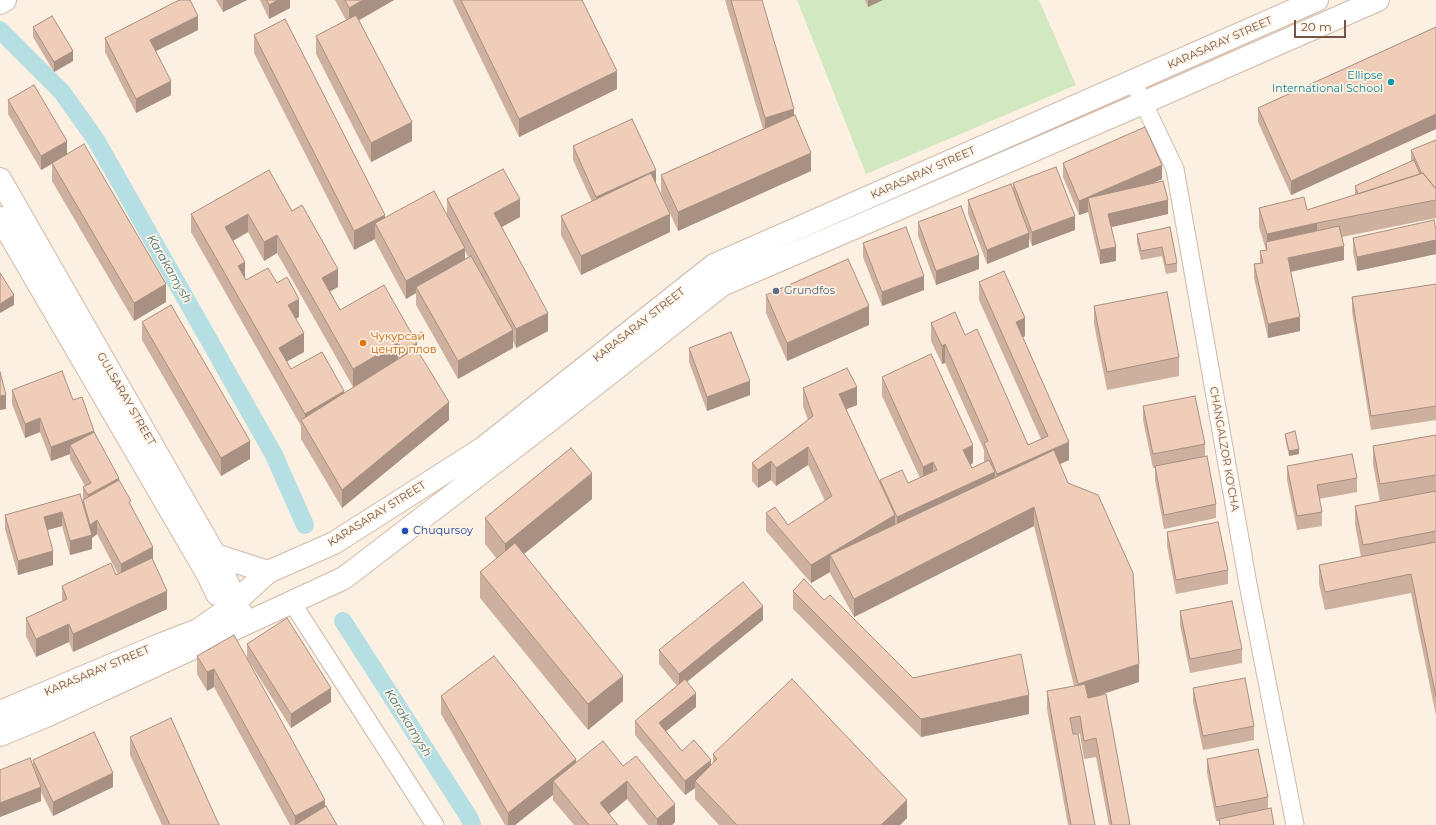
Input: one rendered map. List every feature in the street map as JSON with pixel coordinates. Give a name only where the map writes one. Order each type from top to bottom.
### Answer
[{"type":"main road","points":[[0,4],[5,0]]},
{"type":"main road","name":"KARASARAY STREET","points":[[0,735],[46,716],[235,616],[268,572],[334,543],[483,448],[714,265],[1317,0]]},
{"type":"main road","name":"KARASARAY STREET","points":[[0,712],[156,646],[235,616],[298,599],[344,578],[549,421],[722,285],[1378,0]]},
{"type":"main road","name":"GULSARAY STREET","points":[[0,179],[215,555],[235,616]]},
{"type":"main road","name":"GULSARAY STREET","points":[[0,218],[208,575],[235,616]]},
{"type":"main road","points":[[215,555],[268,572]]},
{"type":"street","name":"CHANGALZOR KO'CHA","points":[[1133,81],[1175,169],[1248,584],[1295,825]]},
{"type":"street","points":[[298,599],[435,825]]},
{"type":"green space","points":[[797,0],[1039,0],[1076,85],[866,174]]},
{"type":"building","points":[[179,0],[190,0],[198,16],[150,40],[171,81],[136,99],[105,38]]},
{"type":"building","points":[[267,0],[278,0],[269,5]]},
{"type":"building","points":[[345,0],[363,0],[349,8]]},
{"type":"building","points":[[461,0],[582,0],[617,71],[519,119]]},
{"type":"building","points":[[731,0],[762,0],[794,109],[765,118]]},
{"type":"building","points":[[356,15],[412,122],[371,143],[316,36]]},
{"type":"building","points":[[52,16],[73,51],[54,62],[33,27]]},
{"type":"building","points":[[285,19],[385,215],[354,231],[254,35]]},
{"type":"building","name":"Ellipse International School","points":[[1436,27],[1436,114],[1291,181],[1258,108]]},
{"type":"building","points":[[34,85],[67,141],[41,156],[8,100]]},
{"type":"building","points":[[795,115],[811,153],[678,212],[661,175]]},
{"type":"building","points":[[632,119],[656,170],[596,197],[573,146]]},
{"type":"building","points":[[1145,127],[1162,165],[1079,201],[1063,163]]},
{"type":"building","points":[[1436,140],[1436,189],[1423,173],[1422,174],[1411,150]]},
{"type":"building","points":[[84,144],[166,284],[134,303],[52,163]]},
{"type":"building","points":[[1414,160],[1420,174],[1358,194],[1355,186]]},
{"type":"building","points":[[1056,167],[1075,216],[1032,232],[1013,183]]},
{"type":"building","points":[[503,169],[520,199],[494,213],[548,313],[516,329],[447,199]]},
{"type":"building","points":[[269,170],[292,211],[302,205],[338,269],[322,278],[340,310],[384,285],[417,343],[403,351],[398,343],[353,369],[277,235],[264,242],[248,214],[225,227],[245,262],[238,266],[246,280],[268,268],[277,283],[287,277],[299,299],[288,305],[304,333],[279,348],[291,369],[322,352],[344,391],[305,414],[191,214]]},
{"type":"building","points":[[651,173],[670,214],[581,256],[561,216]]},
{"type":"building","points":[[1423,173],[1436,189],[1436,200],[1267,234],[1259,208],[1304,197],[1307,210]]},
{"type":"building","points":[[1163,181],[1168,200],[1108,214],[1116,247],[1100,250],[1088,198]]},
{"type":"building","points":[[1011,184],[1029,233],[987,250],[968,200]]},
{"type":"building","points":[[434,191],[465,248],[406,281],[375,223]]},
{"type":"building","points":[[961,206],[979,255],[936,271],[918,222]]},
{"type":"building","points":[[1434,220],[1436,240],[1357,257],[1353,238]]},
{"type":"building","points":[[1339,226],[1344,246],[1288,258],[1300,317],[1268,324],[1254,264],[1263,263],[1260,251],[1267,250],[1266,242]]},
{"type":"building","points":[[906,227],[924,276],[882,292],[863,243]]},
{"type":"building","points":[[1170,227],[1177,263],[1166,265],[1162,247],[1141,251],[1137,234]]},
{"type":"building","points":[[471,256],[513,330],[458,361],[416,287]]},
{"type":"building","points":[[848,259],[869,306],[787,343],[766,295]]},
{"type":"building","points":[[1004,271],[1025,318],[1016,322],[1069,442],[997,474],[984,443],[988,441],[945,344],[942,346],[931,323],[955,312],[965,335],[977,329],[1028,445],[1048,436],[979,282]]},
{"type":"building","points":[[0,273],[14,295],[0,304]]},
{"type":"building","points":[[1436,284],[1436,406],[1371,416],[1352,297]]},
{"type":"building","points":[[1167,292],[1179,357],[1107,372],[1094,306]]},
{"type":"building","points":[[171,305],[250,441],[221,458],[142,322]]},
{"type":"building","points":[[731,332],[750,381],[707,397],[689,348]]},
{"type":"building","points":[[416,348],[449,402],[342,490],[301,420]]},
{"type":"building","points":[[931,354],[973,445],[963,450],[972,468],[989,460],[995,472],[897,517],[880,480],[902,470],[908,483],[937,470],[933,462],[923,467],[882,377]]},
{"type":"building","points":[[847,368],[857,387],[839,394],[895,515],[811,565],[766,513],[775,507],[788,525],[832,496],[808,447],[776,468],[771,461],[758,470],[752,463],[813,416],[803,388]]},
{"type":"building","points":[[62,371],[73,400],[82,397],[94,431],[51,447],[40,418],[25,424],[12,390]]},
{"type":"building","points":[[0,372],[6,395],[0,396]]},
{"type":"building","points":[[1195,396],[1205,444],[1153,454],[1143,406]]},
{"type":"building","points":[[1295,431],[1299,449],[1289,451],[1285,434]]},
{"type":"building","points":[[94,432],[119,478],[88,495],[83,487],[91,483],[70,445]]},
{"type":"building","points":[[1436,435],[1436,475],[1380,484],[1373,446]]},
{"type":"building","points":[[571,448],[592,473],[505,544],[485,518]]},
{"type":"building","points":[[1054,450],[1068,483],[1098,495],[1133,573],[1139,664],[1078,684],[1034,507],[854,599],[830,555]]},
{"type":"building","points":[[1352,454],[1357,478],[1317,485],[1322,512],[1297,516],[1287,466]]},
{"type":"building","points":[[1207,456],[1216,504],[1164,515],[1155,466]]},
{"type":"building","points":[[119,480],[153,547],[121,564],[97,520],[90,525],[83,500]]},
{"type":"building","points":[[1436,491],[1436,531],[1363,545],[1355,506]]},
{"type":"building","points":[[80,494],[92,535],[70,541],[62,512],[44,517],[53,551],[18,561],[5,515]]},
{"type":"building","points":[[1218,522],[1228,570],[1176,580],[1167,532]]},
{"type":"building","points":[[1436,542],[1436,697],[1411,574],[1325,592],[1319,565]]},
{"type":"building","points":[[515,543],[623,676],[588,704],[480,572]]},
{"type":"building","points":[[152,558],[167,591],[73,634],[69,624],[36,639],[26,618],[67,599],[62,586],[111,563],[116,575]]},
{"type":"building","points":[[804,579],[824,600],[830,595],[913,678],[1021,654],[1029,695],[921,719],[793,591]]},
{"type":"building","points":[[743,582],[763,606],[679,674],[659,650]]},
{"type":"building","points":[[1232,601],[1242,649],[1190,659],[1180,611]]},
{"type":"building","points":[[287,618],[331,688],[291,714],[247,644]]},
{"type":"building","points":[[234,635],[325,800],[295,816],[214,669],[207,672],[197,656]]},
{"type":"building","points":[[494,656],[576,759],[508,813],[441,696]]},
{"type":"building","points":[[1245,678],[1254,726],[1203,736],[1193,688]]},
{"type":"building","points":[[685,679],[696,693],[659,723],[682,751],[694,740],[711,760],[685,781],[635,721]]},
{"type":"building","points":[[792,679],[907,800],[881,825],[737,825],[695,781],[717,759],[713,754]]},
{"type":"building","points":[[1085,684],[1088,698],[1106,694],[1130,825],[1112,825],[1096,738],[1084,741],[1080,716],[1070,718],[1073,734],[1078,734],[1095,825],[1071,825],[1047,691]]},
{"type":"building","points":[[171,718],[219,825],[170,825],[130,737]]},
{"type":"building","points":[[94,732],[113,773],[53,802],[33,760]]},
{"type":"building","points":[[603,741],[623,766],[636,756],[675,804],[657,819],[627,781],[600,803],[618,825],[589,825],[553,781]]},
{"type":"building","points":[[1258,749],[1268,797],[1216,807],[1207,759]]},
{"type":"building","points":[[30,758],[41,787],[0,803],[0,770]]},
{"type":"building","points":[[326,806],[337,825],[295,825]]},
{"type":"building","points":[[1271,808],[1274,825],[1220,825],[1219,819]]},
{"type":"waterway","name":"Karakamysh","points":[[0,30],[62,92],[96,140],[274,455],[305,525]]},
{"type":"waterway","name":"Karakamysh","points":[[343,621],[470,819],[472,825]]},
{"type":"place","name":"Ellipse International School","points":[[1391,82]]},
{"type":"place","name":"Grundfos","points":[[776,291]]},
{"type":"place","name":"Чукурсай центр плов","points":[[363,343]]},
{"type":"place","name":"Chuqursoy","points":[[405,531]]}]
